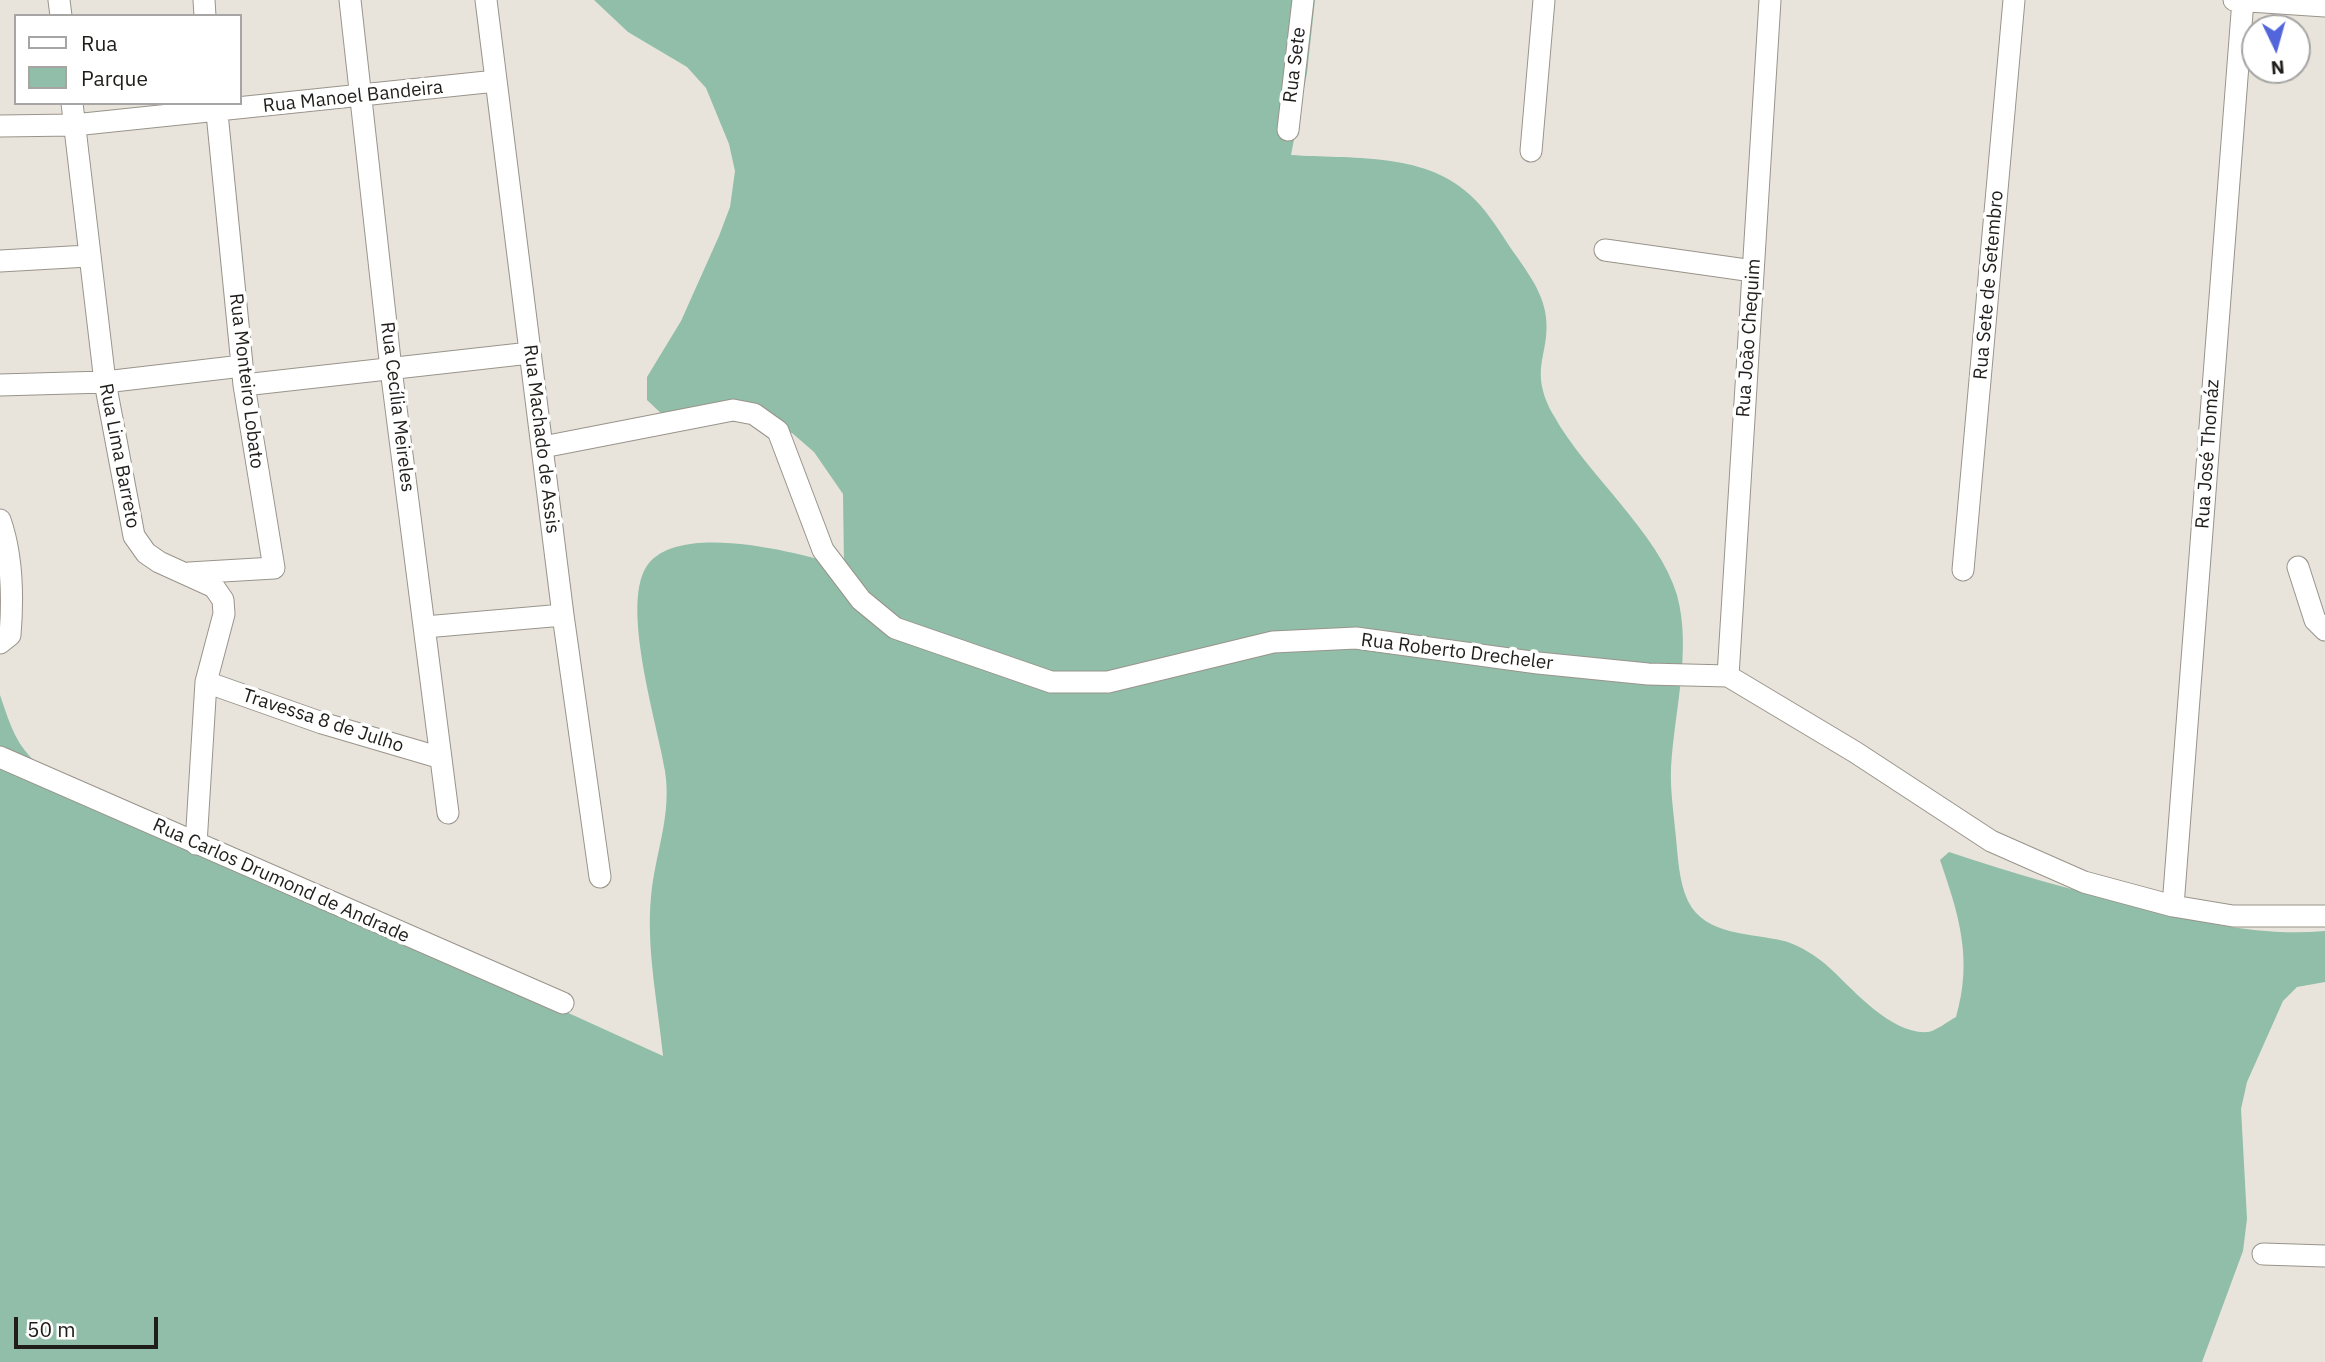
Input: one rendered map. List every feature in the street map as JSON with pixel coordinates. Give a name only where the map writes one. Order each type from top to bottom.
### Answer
[{"type":"street","name":"Rua Cecília Meireles","points":[[350,0],[391,369],[447,813]]},
{"type":"street","name":"Rua Machado de Assis","points":[[486,0],[563,615],[600,877]]},
{"type":"street","name":"Rua Sete","points":[[1288,130],[1303,0]]},
{"type":"street","points":[[1531,151],[1544,0]]},
{"type":"street","name":"Rua João Chequim","points":[[1727,676],[1770,0]]},
{"type":"street","name":"Rua Sete de Setembro","points":[[1963,570],[2014,0]]},
{"type":"street","points":[[2234,0],[2325,6]]},
{"type":"street","name":"Rua José Thomáz","points":[[2173,906],[2243,0]]},
{"type":"street","name":"Rua Manoel Bandeira","points":[[0,126],[74,125],[216,108],[360,97],[496,81]]},
{"type":"street","name":"Rua Lima Barreto","points":[[72,105],[105,382],[134,536],[146,553],[214,587],[223,600],[224,614],[206,682],[196,844]]},
{"type":"street","name":"Rua Monteiro Lobato","points":[[184,573],[274,568],[243,376],[216,108]]},
{"type":"street","points":[[1605,250],[1753,271]]},
{"type":"street","points":[[0,261],[88,256]]},
{"type":"street","points":[[0,385],[391,369],[530,352]]},
{"type":"street","name":"Rua Roberto Drecheler","points":[[543,447],[733,410],[754,414],[778,431],[823,550],[861,600],[895,628],[1051,682],[1108,682],[1273,642],[1356,638],[1538,663],[1648,674],[1727,676],[1855,752],[1992,842],[2084,882],[2173,906],[2233,916],[2325,916]]},
{"type":"street","points":[[0,520],[6,536],[12,614],[5,639]]},
{"type":"street","points":[[2298,567],[2315,620],[2325,630]]},
{"type":"street","points":[[425,627],[563,615]]},
{"type":"street","name":"Travessa 8 de Julho","points":[[206,682],[322,723],[441,758]]},
{"type":"street","name":"Rua Carlos Drumond de Andrade","points":[[0,757],[563,1003]]},
{"type":"street","points":[[2263,1254],[2325,1256]]},
{"type":"green space","points":[[594,0],[1315,0],[1307,73],[1291,155],[1361,158],[1408,164],[1451,180],[1480,205],[1530,276],[1543,302],[1547,326],[1542,385],[1554,416],[1584,460],[1639,526],[1668,572],[1677,595],[1683,637],[1671,768],[1672,794],[1681,878],[1688,901],[1696,912],[1717,927],[1784,941],[1803,949],[1828,966],[1888,1020],[1901,1027],[1928,1032],[1956,1017],[1961,996],[1962,937],[1940,860],[1949,852],[2068,888],[2208,923],[2278,932],[2325,931],[2325,982],[2297,987],[2283,1001],[2247,1082],[2241,1109],[2247,1219],[2243,1251],[2202,1362],[0,1362],[0,695],[20,743],[56,780],[663,1056],[651,956],[650,916],[667,788],[643,664],[637,605],[640,581],[649,563],[666,551],[688,544],[744,544],[844,567],[843,494],[814,452],[792,433],[745,422],[688,422],[666,418],[647,400],[647,377],[681,321],[719,236],[730,207],[735,171],[729,144],[706,88],[687,67],[628,32]]}]
